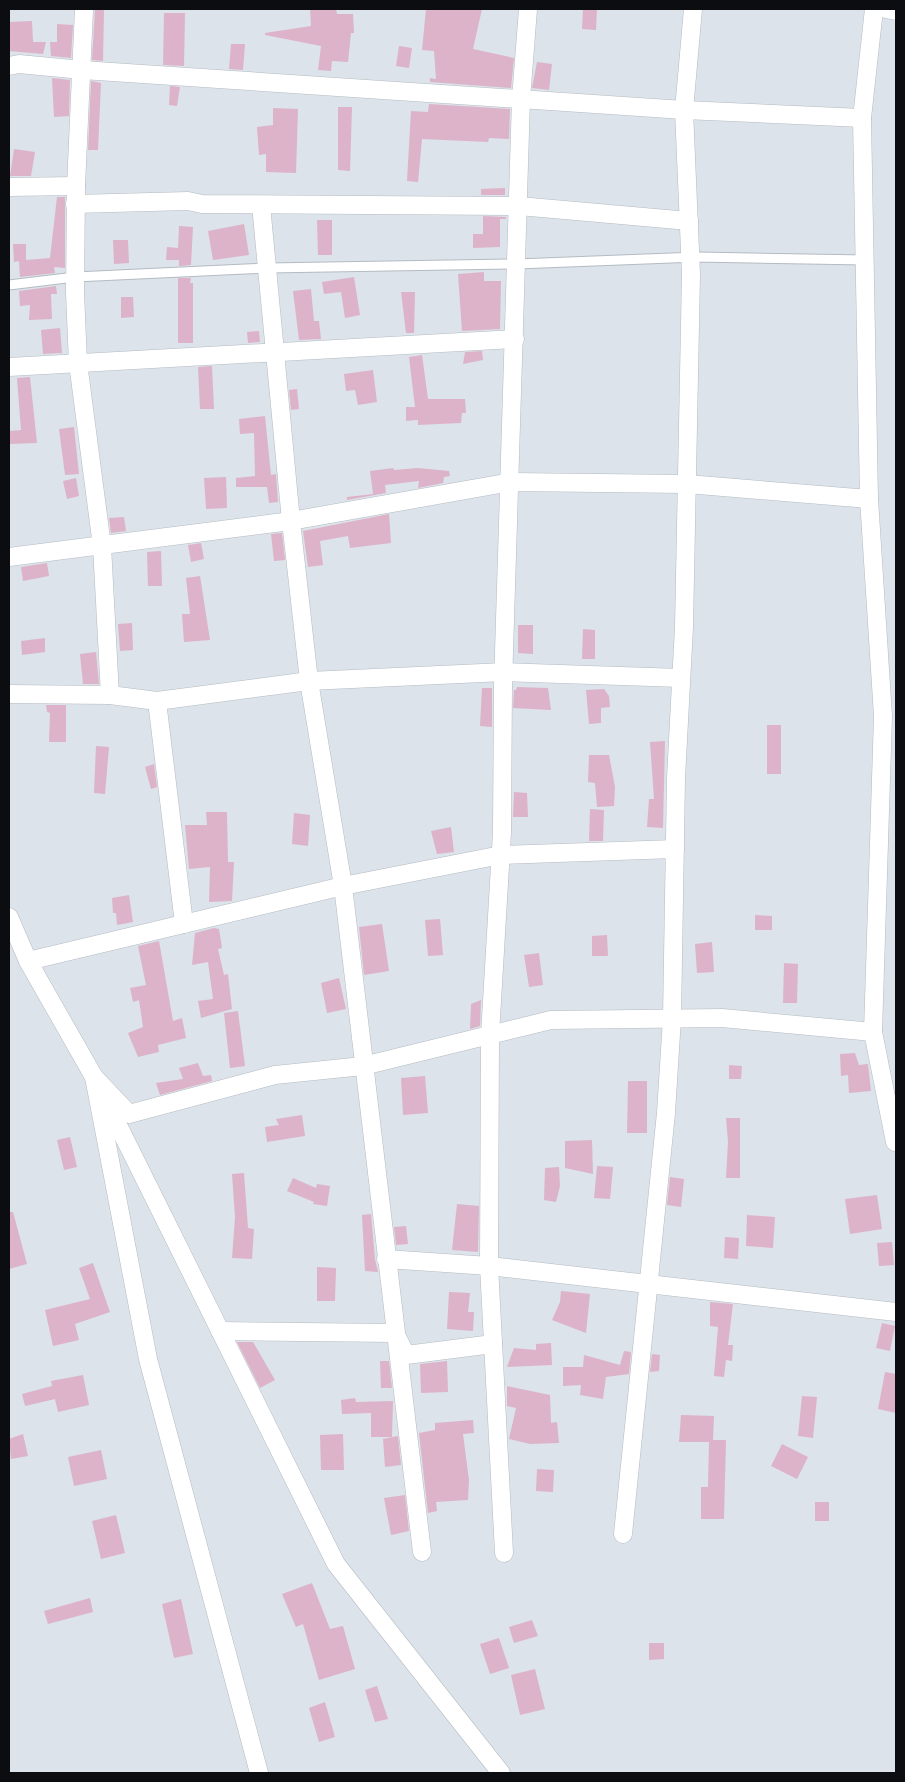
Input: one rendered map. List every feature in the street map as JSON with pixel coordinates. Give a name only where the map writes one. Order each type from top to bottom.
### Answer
[{"type":"street","points":[[84,9],[76,186],[75,277],[78,363],[102,546],[110,695]]},
{"type":"street","points":[[504,1553],[489,1266],[490,1034],[500,854],[521,99],[528,9]]},
{"type":"street","points":[[623,1534],[650,1283],[666,1113],[672,1018],[675,849],[687,484],[690,257],[684,110],[693,9]]},
{"type":"street","points":[[874,9],[862,118],[869,499],[883,716],[873,1032],[895,1142]]},
{"type":"street","points":[[886,9],[896,11]]},
{"type":"street","points":[[9,66],[19,64],[82,70],[684,110],[862,118]]},
{"type":"street","points":[[9,188],[76,186]]},
{"type":"street","points":[[76,204],[188,201],[202,204],[261,205],[519,206],[689,221]]},
{"type":"street","points":[[261,205],[291,521],[309,681],[343,886],[422,1552]]},
{"type":"street","points":[[9,367],[515,339]]},
{"type":"street","points":[[9,556],[102,546],[291,521],[511,482],[687,484],[869,499]]},
{"type":"street","points":[[9,694],[110,695],[157,701],[309,681],[504,672],[681,678]]},
{"type":"street","points":[[157,701],[184,924]]},
{"type":"street","points":[[28,961],[343,886],[500,854],[675,849]]},
{"type":"street","points":[[9,917],[28,961],[94,1077],[336,1564],[501,1773]]},
{"type":"street","points":[[94,1077],[129,1114],[275,1075],[363,1066],[551,1020],[722,1018],[873,1032]]},
{"type":"street","points":[[94,1077],[148,1359],[259,1773]]},
{"type":"street","points":[[386,1259],[489,1266],[896,1312]]},
{"type":"street","points":[[220,1331],[395,1333]]},
{"type":"street","points":[[395,1333],[406,1355],[493,1344]]},
{"type":"lane","points":[[9,285],[75,277],[268,268],[517,264],[690,257],[865,260]]},
{"type":"building","points":[[95,9],[104,9],[103,61],[92,60]]},
{"type":"building","points":[[310,9],[336,9],[337,14],[353,14],[354,33],[351,33],[348,62],[332,61],[331,71],[318,70],[321,46],[265,35],[265,33],[311,26]]},
{"type":"building","points":[[426,9],[482,9],[473,49],[514,58],[511,88],[430,82],[430,78],[436,79],[434,51],[422,50]]},
{"type":"building","points":[[583,9],[597,9],[596,30],[582,29]]},
{"type":"building","points":[[164,13],[185,13],[184,66],[163,65]]},
{"type":"building","points":[[32,21],[33,42],[46,42],[43,54],[9,51],[9,22]]},
{"type":"building","points":[[57,24],[73,25],[71,58],[51,56],[50,42],[57,42]]},
{"type":"building","points":[[231,44],[245,44],[243,70],[229,69]]},
{"type":"building","points":[[399,46],[412,48],[409,68],[396,66]]},
{"type":"building","points":[[537,62],[552,64],[549,90],[532,88]]},
{"type":"building","points":[[52,78],[70,80],[69,116],[54,117]]},
{"type":"building","points":[[91,81],[101,83],[98,150],[88,150]]},
{"type":"building","points":[[170,86],[180,87],[177,106],[169,105]]},
{"type":"building","points":[[429,104],[510,109],[509,139],[489,138],[488,142],[422,139],[418,182],[407,181],[411,111],[428,112]]},
{"type":"building","points":[[338,107],[352,107],[350,171],[338,170]]},
{"type":"building","points":[[273,108],[298,109],[296,173],[266,172],[266,154],[259,155],[257,127],[273,125]]},
{"type":"building","points":[[14,149],[35,152],[31,176],[10,176]]},
{"type":"building","points":[[505,188],[505,195],[481,195],[481,189]]},
{"type":"building","points":[[57,197],[65,197],[65,268],[54,267],[55,273],[20,277],[19,261],[14,262],[13,244],[26,244],[26,260],[50,258]]},
{"type":"building","points":[[483,216],[506,217],[506,219],[500,219],[500,247],[473,248],[473,234],[483,234]]},
{"type":"building","points":[[317,220],[332,220],[332,255],[318,255]]},
{"type":"building","points":[[244,224],[249,255],[213,260],[208,231]]},
{"type":"building","points":[[179,226],[193,227],[191,265],[179,266],[179,260],[166,260],[167,247],[178,248]]},
{"type":"building","points":[[113,240],[128,240],[129,263],[114,264]]},
{"type":"building","points":[[484,272],[484,281],[501,281],[500,329],[462,331],[458,274]]},
{"type":"building","points":[[354,277],[360,315],[345,318],[341,292],[324,294],[322,282]]},
{"type":"building","points":[[178,278],[191,278],[190,283],[193,283],[193,343],[178,343]]},
{"type":"building","points":[[56,286],[57,294],[51,294],[52,319],[29,320],[30,305],[20,306],[19,291]]},
{"type":"building","points":[[311,289],[314,321],[319,321],[321,339],[299,340],[293,291]]},
{"type":"building","points":[[401,292],[415,292],[414,333],[406,333]]},
{"type":"building","points":[[121,297],[133,297],[134,317],[121,318]]},
{"type":"building","points":[[60,328],[62,353],[43,354],[41,330]]},
{"type":"building","points":[[259,331],[260,342],[248,343],[247,332]]},
{"type":"building","points":[[482,351],[483,360],[463,364],[465,352]]},
{"type":"building","points":[[422,355],[428,399],[465,399],[466,413],[462,413],[461,423],[418,425],[418,420],[406,421],[406,407],[415,407],[409,357]]},
{"type":"building","points":[[212,366],[214,409],[200,409],[198,367]]},
{"type":"building","points":[[373,370],[377,402],[358,405],[355,390],[346,391],[344,374]]},
{"type":"building","points":[[30,377],[37,443],[9,444],[9,431],[21,430],[17,378]]},
{"type":"building","points":[[297,389],[299,409],[291,410],[289,390]]},
{"type":"building","points":[[265,416],[271,475],[276,474],[278,502],[269,503],[267,487],[236,487],[236,478],[255,476],[254,433],[240,434],[239,419]]},
{"type":"building","points":[[74,427],[79,474],[65,475],[59,429]]},
{"type":"building","points":[[393,468],[394,470],[418,468],[449,471],[450,476],[444,477],[443,483],[418,488],[419,481],[385,485],[386,493],[347,500],[347,497],[373,494],[370,471]]},
{"type":"building","points":[[226,477],[227,508],[206,509],[204,478]]},
{"type":"building","points":[[76,478],[79,496],[67,499],[63,481]]},
{"type":"building","points":[[389,514],[391,543],[350,548],[348,536],[320,541],[323,565],[308,567],[303,531]]},
{"type":"building","points":[[124,517],[126,531],[111,533],[109,518]]},
{"type":"building","points":[[282,533],[285,560],[274,561],[271,534]]},
{"type":"building","points":[[201,543],[204,559],[191,562],[188,545]]},
{"type":"building","points":[[161,551],[162,586],[148,586],[147,552]]},
{"type":"building","points":[[47,563],[49,576],[23,581],[21,567]]},
{"type":"building","points":[[200,576],[210,640],[184,642],[182,614],[190,614],[186,578]]},
{"type":"building","points":[[132,623],[133,650],[120,651],[118,624]]},
{"type":"building","points":[[518,625],[533,625],[533,654],[518,653]]},
{"type":"building","points":[[583,629],[595,630],[595,659],[582,659]]},
{"type":"building","points":[[45,638],[45,652],[22,655],[21,641]]},
{"type":"building","points":[[96,652],[99,684],[83,684],[80,654]]},
{"type":"building","points":[[517,687],[548,688],[551,710],[513,708],[514,690]]},
{"type":"building","points":[[482,688],[492,688],[492,727],[480,726]]},
{"type":"building","points":[[604,689],[609,696],[610,707],[601,708],[601,723],[589,724],[586,690]]},
{"type":"building","points":[[46,705],[66,705],[66,742],[49,742],[50,713],[47,712]]},
{"type":"building","points":[[767,725],[781,725],[781,774],[767,774]]},
{"type":"building","points":[[665,741],[663,828],[647,827],[649,799],[654,799],[650,742]]},
{"type":"building","points":[[96,746],[109,747],[105,794],[94,793]]},
{"type":"building","points":[[589,755],[609,755],[615,787],[614,806],[597,807],[595,783],[588,782]]},
{"type":"building","points":[[154,764],[157,787],[151,789],[145,767]]},
{"type":"building","points":[[514,792],[527,793],[528,817],[513,817]]},
{"type":"building","points":[[590,809],[604,810],[603,841],[589,841]]},
{"type":"building","points":[[206,812],[227,812],[228,862],[234,862],[232,901],[209,902],[210,867],[189,869],[185,825],[207,825]]},
{"type":"building","points":[[294,813],[310,815],[308,846],[292,844]]},
{"type":"building","points":[[451,827],[454,852],[437,854],[431,831]]},
{"type":"building","points":[[129,895],[133,922],[117,925],[116,913],[113,913],[112,898]]},
{"type":"building","points":[[755,915],[772,916],[772,930],[755,930]]},
{"type":"building","points":[[440,919],[443,955],[428,956],[425,920]]},
{"type":"building","points":[[382,924],[389,971],[364,975],[359,927]]},
{"type":"building","points":[[214,928],[219,929],[222,948],[218,949],[224,975],[228,974],[232,1009],[201,1018],[198,1001],[213,999],[208,962],[192,965],[195,933]]},
{"type":"building","points":[[607,935],[608,956],[592,956],[592,936]]},
{"type":"building","points":[[159,941],[173,1021],[182,1018],[186,1038],[158,1045],[159,1052],[138,1057],[128,1033],[143,1027],[139,1000],[133,1002],[130,988],[146,985],[138,946]]},
{"type":"building","points":[[712,942],[714,972],[697,973],[695,944]]},
{"type":"building","points":[[539,953],[543,985],[529,987],[524,955]]},
{"type":"building","points":[[784,963],[798,964],[797,1003],[783,1003]]},
{"type":"building","points":[[339,978],[346,1009],[327,1013],[321,983]]},
{"type":"building","points":[[481,1000],[480,1026],[470,1029],[471,1004]]},
{"type":"building","points":[[238,1011],[245,1066],[230,1068],[224,1013]]},
{"type":"building","points":[[855,1053],[859,1065],[868,1064],[871,1091],[849,1093],[848,1075],[841,1076],[840,1054]]},
{"type":"building","points":[[198,1063],[203,1076],[211,1075],[212,1081],[160,1095],[156,1083],[183,1079],[179,1068]]},
{"type":"building","points":[[729,1065],[742,1066],[741,1079],[729,1079]]},
{"type":"building","points":[[425,1076],[428,1113],[403,1115],[401,1078]]},
{"type":"building","points":[[628,1081],[647,1081],[647,1133],[627,1133]]},
{"type":"building","points":[[302,1115],[305,1136],[267,1142],[265,1127],[279,1125],[276,1119]]},
{"type":"building","points":[[726,1118],[740,1118],[740,1178],[726,1178],[728,1142]]},
{"type":"building","points":[[70,1137],[77,1167],[64,1170],[57,1140]]},
{"type":"building","points":[[592,1140],[593,1174],[565,1168],[565,1141]]},
{"type":"building","points":[[597,1166],[613,1167],[610,1199],[594,1198]]},
{"type":"building","points":[[559,1167],[560,1186],[556,1202],[544,1200],[545,1168]]},
{"type":"building","points":[[244,1173],[248,1228],[254,1229],[252,1259],[232,1258],[235,1217],[232,1174]]},
{"type":"building","points":[[670,1177],[684,1179],[681,1207],[667,1205]]},
{"type":"building","points":[[293,1178],[316,1188],[317,1184],[330,1186],[327,1206],[313,1204],[314,1202],[287,1191]]},
{"type":"building","points":[[877,1195],[882,1229],[850,1234],[845,1199]]},
{"type":"building","points":[[457,1204],[479,1206],[478,1252],[452,1250]]},
{"type":"building","points":[[9,1212],[13,1212],[27,1264],[9,1269]]},
{"type":"building","points":[[371,1214],[378,1272],[365,1271],[362,1215]]},
{"type":"building","points":[[747,1215],[775,1217],[773,1248],[746,1246]]},
{"type":"building","points":[[406,1226],[408,1244],[396,1245],[394,1227]]},
{"type":"building","points":[[725,1237],[739,1238],[738,1259],[724,1258]]},
{"type":"building","points":[[892,1242],[894,1265],[879,1266],[877,1243]]},
{"type":"building","points":[[93,1263],[110,1312],[75,1324],[79,1340],[53,1346],[45,1310],[90,1299],[79,1268]]},
{"type":"building","points":[[317,1267],[336,1268],[335,1301],[317,1301]]},
{"type":"building","points":[[561,1291],[590,1294],[586,1333],[552,1320],[560,1302]]},
{"type":"building","points":[[449,1292],[470,1293],[468,1312],[474,1312],[473,1331],[447,1329]]},
{"type":"building","points":[[710,1302],[733,1304],[728,1345],[733,1345],[732,1361],[726,1360],[724,1377],[714,1376],[718,1327],[710,1326]]},
{"type":"building","points":[[882,1323],[895,1326],[890,1351],[876,1348]]},
{"type":"building","points":[[237,1342],[253,1342],[275,1380],[260,1388]]},
{"type":"building","points":[[551,1343],[552,1365],[507,1367],[514,1348],[536,1350],[536,1344]]},
{"type":"building","points":[[624,1351],[631,1352],[629,1374],[606,1377],[603,1399],[580,1395],[581,1385],[563,1386],[563,1367],[583,1367],[584,1355],[620,1365]]},
{"type":"building","points":[[652,1354],[660,1355],[659,1371],[650,1372]]},
{"type":"building","points":[[380,1361],[389,1361],[392,1388],[381,1388]]},
{"type":"building","points":[[447,1361],[448,1392],[421,1393],[420,1364]]},
{"type":"building","points":[[885,1372],[896,1374],[896,1413],[878,1409]]},
{"type":"building","points":[[83,1375],[89,1405],[58,1412],[55,1399],[25,1406],[22,1394],[52,1386],[51,1381]]},
{"type":"building","points":[[507,1386],[550,1395],[551,1423],[557,1422],[559,1443],[530,1444],[509,1439],[516,1408],[507,1406]]},
{"type":"building","points":[[802,1396],[817,1397],[813,1438],[798,1436]]},
{"type":"building","points":[[355,1398],[356,1402],[393,1401],[392,1437],[371,1437],[371,1413],[342,1414],[341,1400]]},
{"type":"building","points":[[681,1415],[714,1416],[713,1440],[726,1440],[724,1519],[701,1519],[701,1487],[708,1487],[709,1442],[679,1442]]},
{"type":"building","points":[[473,1420],[474,1433],[463,1434],[469,1480],[468,1500],[436,1502],[437,1511],[428,1513],[419,1433],[435,1430],[435,1423]]},
{"type":"building","points":[[23,1434],[28,1456],[11,1459],[9,1439]]},
{"type":"building","points":[[343,1434],[344,1470],[321,1470],[320,1435]]},
{"type":"building","points":[[398,1436],[401,1465],[385,1467],[383,1439]]},
{"type":"building","points":[[782,1444],[808,1457],[797,1479],[771,1466]]},
{"type":"building","points":[[101,1450],[107,1479],[74,1486],[68,1457]]},
{"type":"building","points":[[537,1469],[554,1470],[553,1492],[536,1491]]},
{"type":"building","points":[[405,1495],[409,1531],[391,1535],[384,1498]]},
{"type":"building","points":[[815,1502],[829,1502],[829,1521],[815,1521]]},
{"type":"building","points":[[116,1515],[125,1553],[101,1559],[92,1521]]},
{"type":"building","points":[[312,1583],[330,1629],[343,1626],[355,1669],[319,1680],[303,1624],[296,1627],[282,1594]]},
{"type":"building","points":[[90,1598],[93,1612],[48,1624],[44,1611]]},
{"type":"building","points":[[181,1599],[193,1654],[174,1658],[162,1604]]},
{"type":"building","points":[[532,1620],[538,1636],[514,1643],[509,1627]]},
{"type":"building","points":[[499,1638],[509,1668],[490,1674],[480,1644]]},
{"type":"building","points":[[649,1643],[664,1643],[664,1659],[649,1660]]},
{"type":"building","points":[[535,1669],[545,1709],[520,1715],[511,1675]]},
{"type":"building","points":[[377,1686],[388,1719],[375,1722],[365,1690]]},
{"type":"building","points":[[325,1702],[335,1737],[319,1742],[309,1708]]}]
